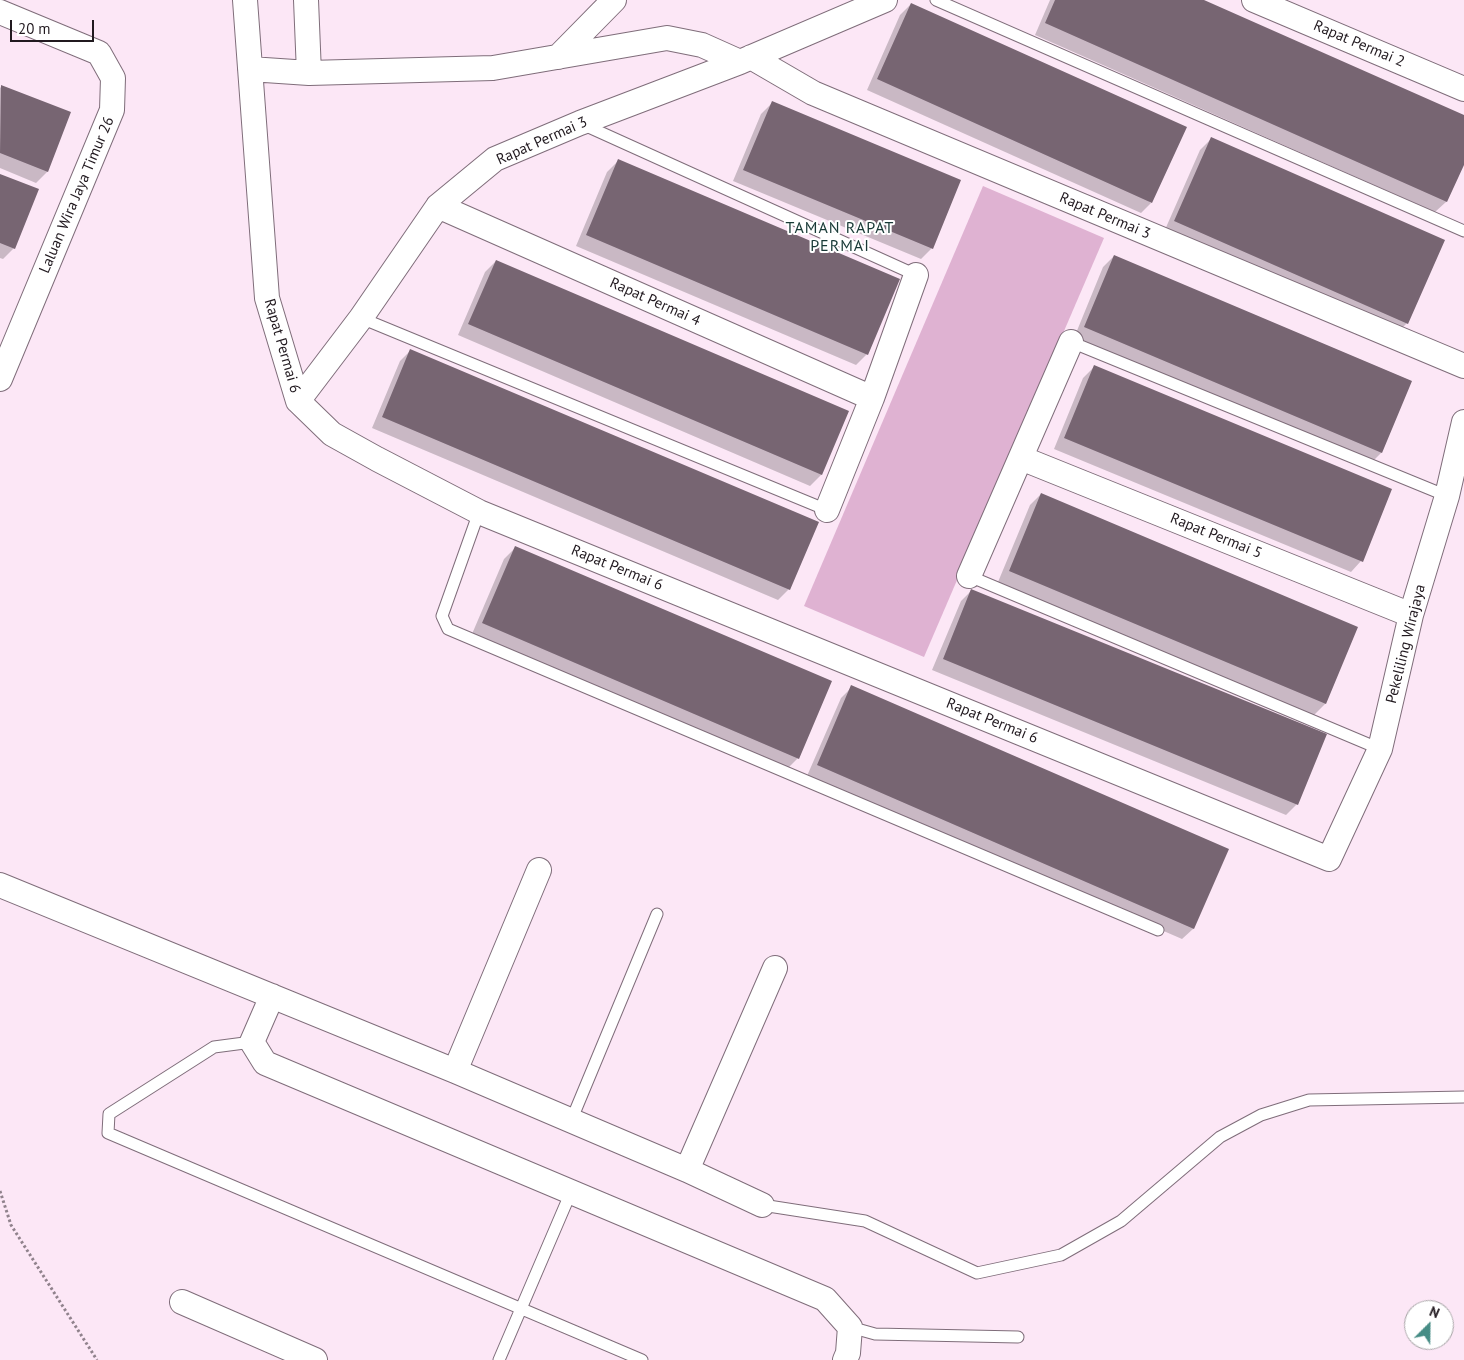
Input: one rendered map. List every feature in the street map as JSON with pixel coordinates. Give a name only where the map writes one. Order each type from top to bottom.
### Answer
[{"type":"street","name":"Rapat Permai 6","points":[[245,0],[267,298],[298,401],[332,434],[480,512],[1329,859]]},
{"type":"street","points":[[250,68],[309,74],[306,0]]},
{"type":"street","points":[[558,57],[614,0]]},
{"type":"street","name":"Rapat Permai 3","points":[[298,401],[361,318],[438,206],[495,160],[580,123],[745,59],[885,0]]},
{"type":"street","name":"Rapat Permai 2","points":[[1254,0],[1464,89]]},
{"type":"street","name":"Laluan Wira Jaya Timur 26","points":[[0,12],[99,53],[113,78],[112,110],[0,379]]},
{"type":"street","name":"Rapat Permai 3","points":[[309,74],[494,68],[667,38],[702,45],[745,59],[813,93],[1464,366]]},
{"type":"street","name":"Rapat Permai 4","points":[[438,206],[872,398]]},
{"type":"street","points":[[827,510],[872,398],[916,275]]},
{"type":"street","points":[[969,576],[1071,342]]},
{"type":"street","name":"Pekeliling Wirajaya","points":[[1329,859],[1380,749],[1412,615],[1447,496],[1464,422]]},
{"type":"street","name":"Rapat Permai 5","points":[[1021,458],[1412,615]]},
{"type":"street","points":[[455,1071],[538,870]]},
{"type":"street","points":[[0,885],[455,1071],[687,1170],[762,1205]]},
{"type":"street","points":[[687,1170],[776,968]]},
{"type":"street","points":[[272,996],[252,1042],[265,1063],[825,1300],[850,1328],[848,1353],[845,1360]]},
{"type":"street","points":[[182,1302],[315,1360]]},
{"type":"lane","points":[[936,0],[1464,231]]},
{"type":"lane","points":[[580,123],[916,275]]},
{"type":"lane","points":[[361,318],[827,510]]},
{"type":"lane","points":[[1071,342],[1447,496]]},
{"type":"lane","points":[[480,512],[442,616],[448,630],[1158,930]]},
{"type":"lane","points":[[969,576],[1380,749]]},
{"type":"lane","points":[[571,1120],[657,914]]},
{"type":"lane","points":[[252,1042],[214,1047],[109,1114],[108,1133],[642,1360]]},
{"type":"lane","points":[[762,1205],[865,1221],[977,1273],[1061,1255],[1121,1220],[1220,1137],[1262,1115],[1309,1100],[1464,1097]]},
{"type":"lane","points":[[499,1360],[571,1192]]},
{"type":"lane","points":[[850,1328],[875,1334],[1018,1336]]},
{"type":"path","points":[[0,1191],[11,1225],[96,1360]]},
{"type":"shaded area","points":[[983,186],[1104,238],[924,657],[804,606]]},
{"type":"building","points":[[1055,0],[1204,0],[1464,115],[1464,165],[1447,202],[1045,23]]},
{"type":"building","points":[[911,3],[1187,127],[1152,203],[877,79]]},
{"type":"building","points":[[1,85],[71,112],[48,172],[0,153]]},
{"type":"building","points":[[772,101],[961,180],[933,249],[743,170]]},
{"type":"building","points":[[1211,137],[1445,240],[1408,324],[1174,221]]},
{"type":"building","points":[[618,159],[900,279],[868,355],[586,235]]},
{"type":"building","points":[[0,174],[39,189],[15,249],[0,243]]},
{"type":"building","points":[[1114,255],[1412,381],[1382,453],[1084,327]]},
{"type":"building","points":[[496,260],[849,411],[822,475],[468,324]]},
{"type":"building","points":[[410,349],[819,522],[790,590],[382,417]]},
{"type":"building","points":[[1094,365],[1392,489],[1363,562],[1064,438]]},
{"type":"building","points":[[1041,493],[1358,627],[1326,704],[1009,571]]},
{"type":"building","points":[[515,546],[832,681],[799,759],[482,623]]},
{"type":"building","points":[[971,589],[1327,734],[1298,805],[943,659]]},
{"type":"building","points":[[851,685],[1229,849],[1194,929],[817,765]]},
{"type":"district","name":"TAMAN RAPAT PERMAI","points":[[840,237]]}]
